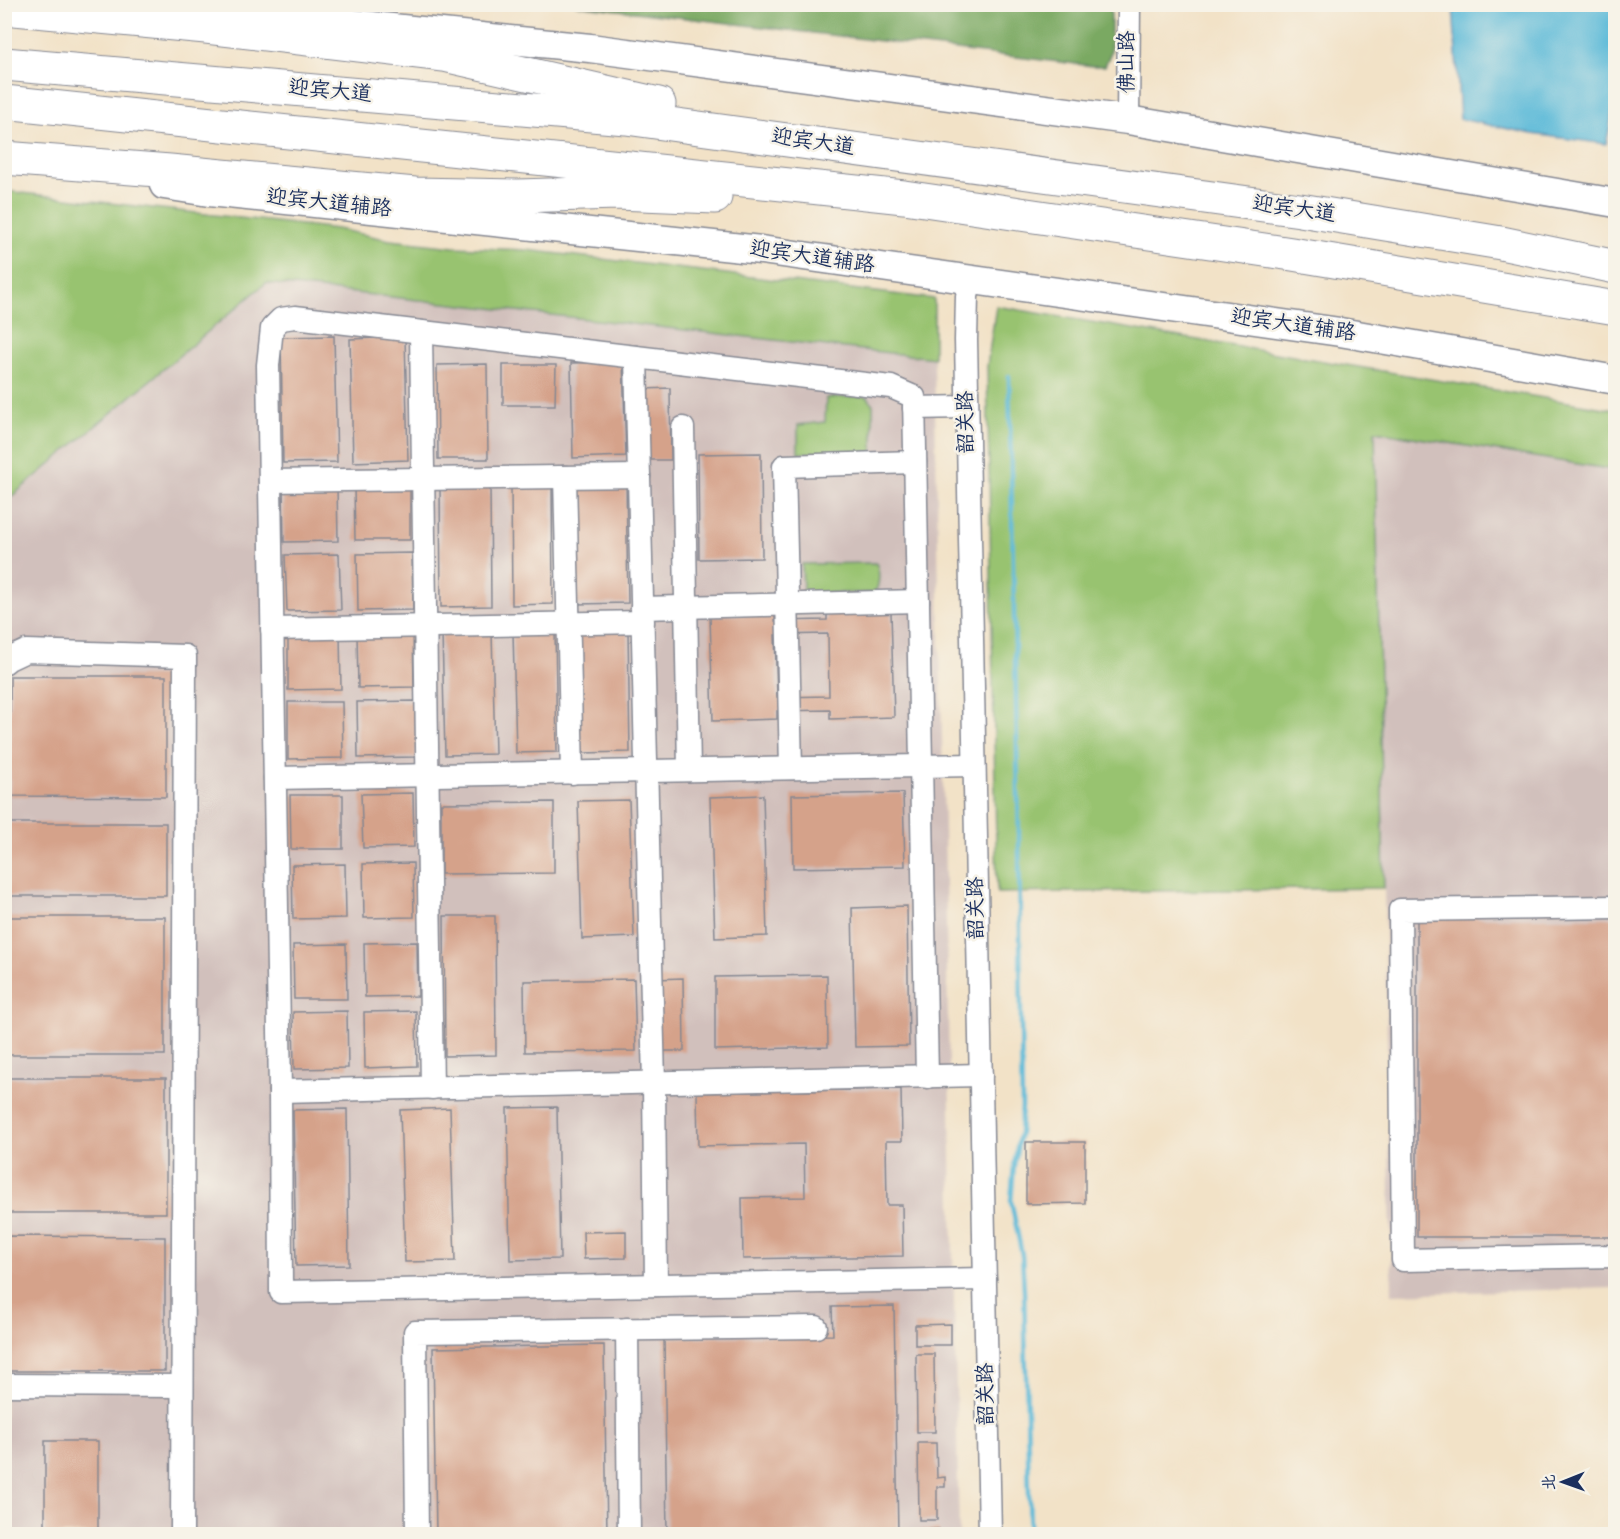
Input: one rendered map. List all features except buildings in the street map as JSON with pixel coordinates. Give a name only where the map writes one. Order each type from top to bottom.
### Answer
[{"type":"highway","points":[[4,8],[206,27],[444,55],[674,108],[917,143],[1300,210]]},
{"type":"highway","name":"迎宾大道","points":[[4,64],[626,117],[1300,210],[1501,243],[1616,267]]},
{"type":"highway","name":"迎宾大道","points":[[4,102],[904,197],[1292,254],[1616,308]]},
{"type":"highway","points":[[4,159],[170,171],[415,194],[518,196],[617,194],[744,199],[975,228],[1292,254]]},
{"type":"highway","points":[[1501,243],[1616,255]]},
{"type":"main road","points":[[112,4],[293,18],[590,48],[1128,120],[1616,202]]},
{"type":"main road","name":"迎宾大道辅路","points":[[4,159],[209,192],[761,250],[971,282],[1340,332],[1616,380]]},
{"type":"main road","points":[[4,171],[101,175]]},
{"type":"street","name":"佛山路","points":[[1128,120],[1129,4]]},
{"type":"street","name":"韶关路","points":[[971,282],[967,296],[967,407],[990,1534]]},
{"type":"street","points":[[927,1077],[914,397],[891,387],[295,317],[281,319],[272,328],[268,345],[281,1292],[985,1279]]},
{"type":"street","points":[[421,332],[432,1088]]},
{"type":"street","points":[[636,357],[654,1083],[656,1285]]},
{"type":"street","points":[[914,408],[967,407]]},
{"type":"street","points":[[683,428],[689,770]]},
{"type":"street","points":[[791,768],[784,466],[915,462]]},
{"type":"street","points":[[270,481],[639,476]]},
{"type":"street","points":[[565,477],[572,772]]},
{"type":"street","points":[[272,629],[569,623],[643,615],[686,607],[918,601]]},
{"type":"street","points":[[4,663],[26,651],[185,656],[182,1534]]},
{"type":"street","points":[[275,778],[974,765]]},
{"type":"street","points":[[1616,908],[1400,910],[1400,921],[1403,1260],[1616,1257]]},
{"type":"street","points":[[280,1091],[981,1076]]},
{"type":"street","points":[[417,1534],[415,1332],[816,1327]]},
{"type":"street","points":[[627,1329],[629,1534]]},
{"type":"street","points":[[4,1385],[182,1386]]},
{"type":"shaded area","points":[[266,283],[934,358],[959,1534],[5,1534],[4,502]]},
{"type":"shaded area","points":[[1375,430],[1615,470],[1615,1288],[1392,1294]]},
{"type":"green space","points":[[575,5],[1111,5],[1111,52],[1105,66],[1093,66]]},
{"type":"green space","points":[[5,191],[337,229],[390,240],[454,247],[527,250],[934,299],[934,358],[266,283],[5,502]]},
{"type":"green space","points":[[996,306],[1615,410],[1615,470],[1375,431],[1384,888],[997,893],[987,366]]},
{"type":"green space","points":[[868,397],[873,405],[873,450],[871,452],[798,453],[798,425],[825,422],[826,398]]},
{"type":"green space","points":[[876,563],[879,578],[874,593],[806,593],[803,591],[802,564]]},
{"type":"water","points":[[1453,5],[1615,5],[1616,57],[1613,110],[1606,144],[1532,134],[1460,119]]},
{"type":"waterway","points":[[1009,376],[1022,1107],[1011,1201],[1022,1255],[1030,1534]]}]
